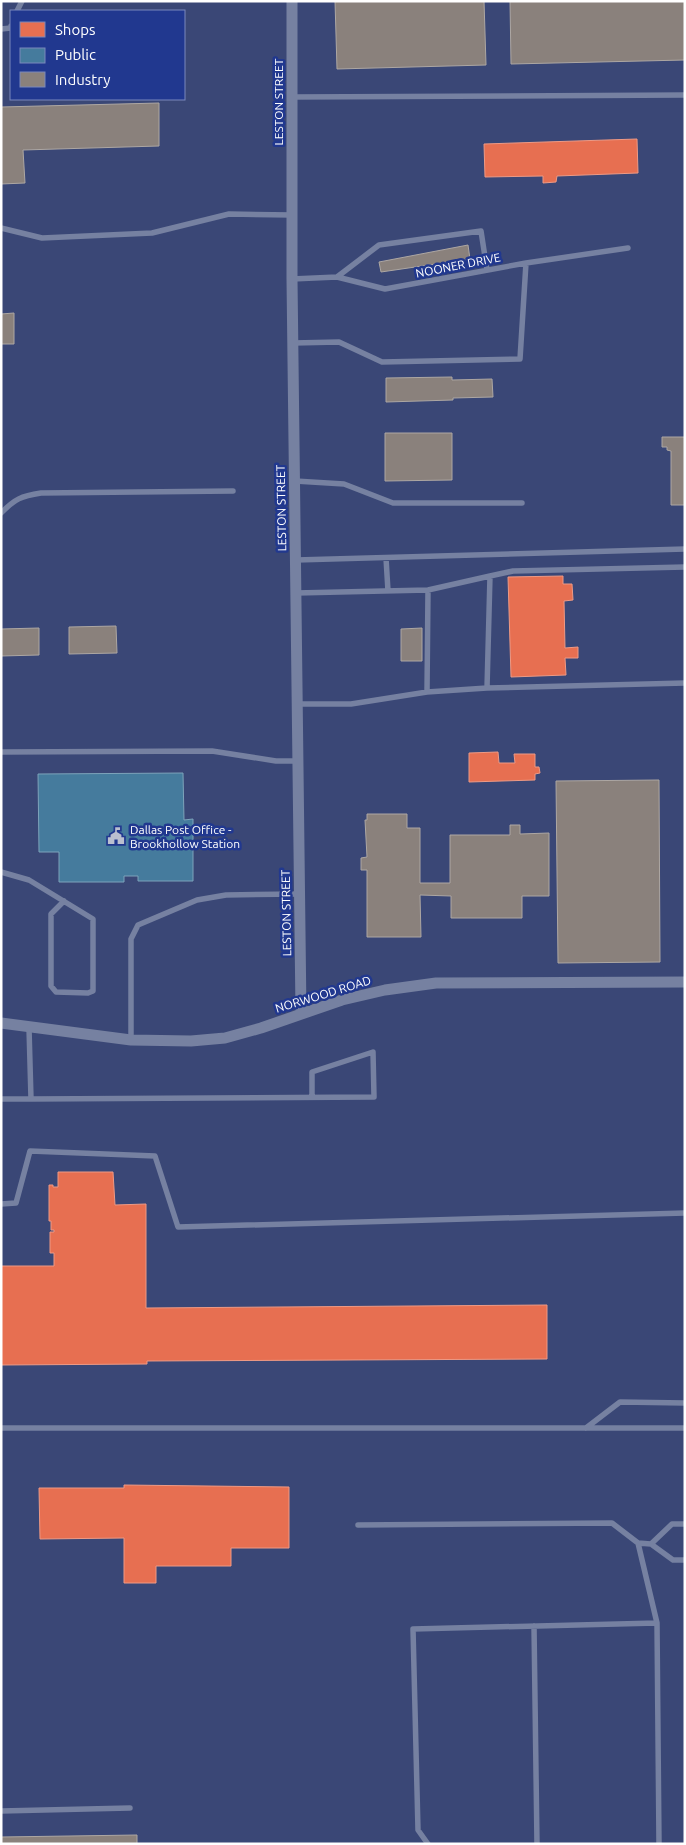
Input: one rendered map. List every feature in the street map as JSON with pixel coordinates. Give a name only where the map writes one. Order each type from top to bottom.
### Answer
[{"type":"street","name":"LESTON STREET","points":[[292,1],[292,279],[301,1014]]},
{"type":"street","name":"NORWOOD ROAD","points":[[1,1023],[131,1040],[191,1041],[225,1038],[261,1028],[342,1000],[385,990],[436,983],[685,982]]},
{"type":"lane","points":[[292,97],[685,96]]},
{"type":"lane","points":[[1,228],[42,238],[51,238],[152,233],[229,214],[292,215]]},
{"type":"lane","points":[[337,277],[379,245],[481,231],[487,270]]},
{"type":"lane","name":"NOONER DRIVE","points":[[292,279],[337,277],[385,289],[526,262],[628,248]]},
{"type":"lane","points":[[293,343],[339,342],[382,362],[520,359],[526,262]]},
{"type":"lane","points":[[295,481],[344,484],[394,503],[522,502]]},
{"type":"lane","points":[[1,513],[12,502],[23,496],[41,493],[233,491]]},
{"type":"lane","points":[[296,560],[685,549]]},
{"type":"lane","points":[[386,558],[388,591]]},
{"type":"lane","points":[[296,593],[428,590],[513,571],[685,567]]},
{"type":"lane","points":[[487,688],[490,576]]},
{"type":"lane","points":[[427,692],[428,590]]},
{"type":"lane","points":[[297,704],[351,704],[427,692],[487,688],[685,683]]},
{"type":"lane","points":[[1,752],[212,751],[276,761],[298,761]]},
{"type":"lane","points":[[1,872],[29,880],[64,901],[92,919],[92,991],[88,993],[56,992],[51,986],[51,914],[64,901]]},
{"type":"lane","points":[[131,1040],[131,939],[138,926],[197,900],[226,895],[300,894]]},
{"type":"lane","points":[[29,1028],[31,1099]]},
{"type":"lane","points":[[1,1099],[374,1097],[373,1052],[312,1072],[312,1097]]},
{"type":"lane","points":[[1,1204],[16,1203],[30,1151],[155,1156],[178,1227],[685,1213]]},
{"type":"lane","points":[[586,1428],[620,1402],[685,1403]]},
{"type":"lane","points":[[1,1428],[685,1428]]},
{"type":"lane","points":[[358,1525],[612,1522],[638,1543],[651,1544],[673,1560],[685,1560]]},
{"type":"lane","points":[[651,1544],[672,1524],[685,1524]]},
{"type":"lane","points":[[638,1543],[657,1623],[659,1844]]},
{"type":"lane","points":[[428,1844],[418,1830],[413,1630],[657,1623]]},
{"type":"lane","points":[[534,1626],[537,1844]]},
{"type":"lane","points":[[1,1810],[130,1808]]},
{"type":"building: Shops","points":[[637,139],[638,173],[557,176],[556,182],[543,183],[543,176],[485,177],[484,144]]},
{"type":"building: Shops","points":[[563,576],[563,584],[572,584],[573,600],[564,601],[565,648],[578,647],[578,658],[565,658],[566,675],[511,677],[508,577]]},
{"type":"building: Shops","points":[[498,752],[499,763],[515,763],[514,754],[535,754],[535,767],[539,767],[540,773],[535,774],[535,780],[469,782],[469,753]]},
{"type":"building: Shops","points":[[58,1172],[113,1172],[115,1205],[146,1204],[146,1308],[547,1305],[547,1359],[147,1361],[147,1364],[1,1365],[1,1266],[54,1266],[54,1253],[50,1253],[50,1232],[54,1232],[54,1230],[51,1230],[51,1221],[49,1221],[49,1185],[58,1187]]},
{"type":"building: Shops","points":[[124,1485],[289,1487],[289,1548],[231,1548],[231,1566],[156,1566],[156,1583],[124,1583],[124,1538],[40,1539],[39,1488],[124,1488]]},
{"type":"building: Public","name":"Dallas Post Office - Brookhollow Station","points":[[183,773],[184,820],[193,819],[193,881],[138,881],[138,876],[124,876],[124,882],[59,882],[59,852],[39,852],[38,774]]},
{"type":"building: Industry","points":[[335,1],[484,1],[486,65],[337,69]]},
{"type":"building: Industry","points":[[510,1],[685,1],[685,60],[511,64]]},
{"type":"building: Industry","points":[[159,103],[159,146],[23,150],[25,183],[1,184],[1,107]]},
{"type":"building: Industry","points":[[468,245],[470,259],[381,272],[379,262]]},
{"type":"building: Industry","points":[[14,313],[14,344],[1,344],[1,314]]},
{"type":"building: Industry","points":[[452,377],[452,380],[492,379],[493,397],[386,402],[386,378]]},
{"type":"building: Industry","points":[[385,433],[452,433],[452,480],[385,481]]},
{"type":"building: Industry","points":[[662,437],[685,437],[685,505],[671,505],[671,451],[667,450],[667,447],[662,447]]},
{"type":"building: Industry","points":[[116,626],[117,653],[69,654],[69,627]]},
{"type":"building: Industry","points":[[39,628],[39,655],[1,656],[1,629]]},
{"type":"building: Industry","points":[[422,628],[422,661],[401,661],[401,629]]},
{"type":"building: Industry","points":[[659,780],[660,962],[558,963],[556,781]]},
{"type":"building: Industry","points":[[367,814],[407,814],[407,828],[420,828],[420,883],[450,883],[450,835],[510,835],[510,825],[520,825],[520,834],[549,833],[549,896],[522,896],[522,918],[451,918],[451,896],[420,895],[421,937],[367,937],[367,870],[361,870],[361,858],[367,857],[365,820],[367,820]]},
{"type":"building: Industry","points":[[137,1835],[137,1844],[1,1844],[1,1837]]},
{"type":"place","name":"Dallas Post Office - Brookhollow Station","points":[[116,836]]}]
